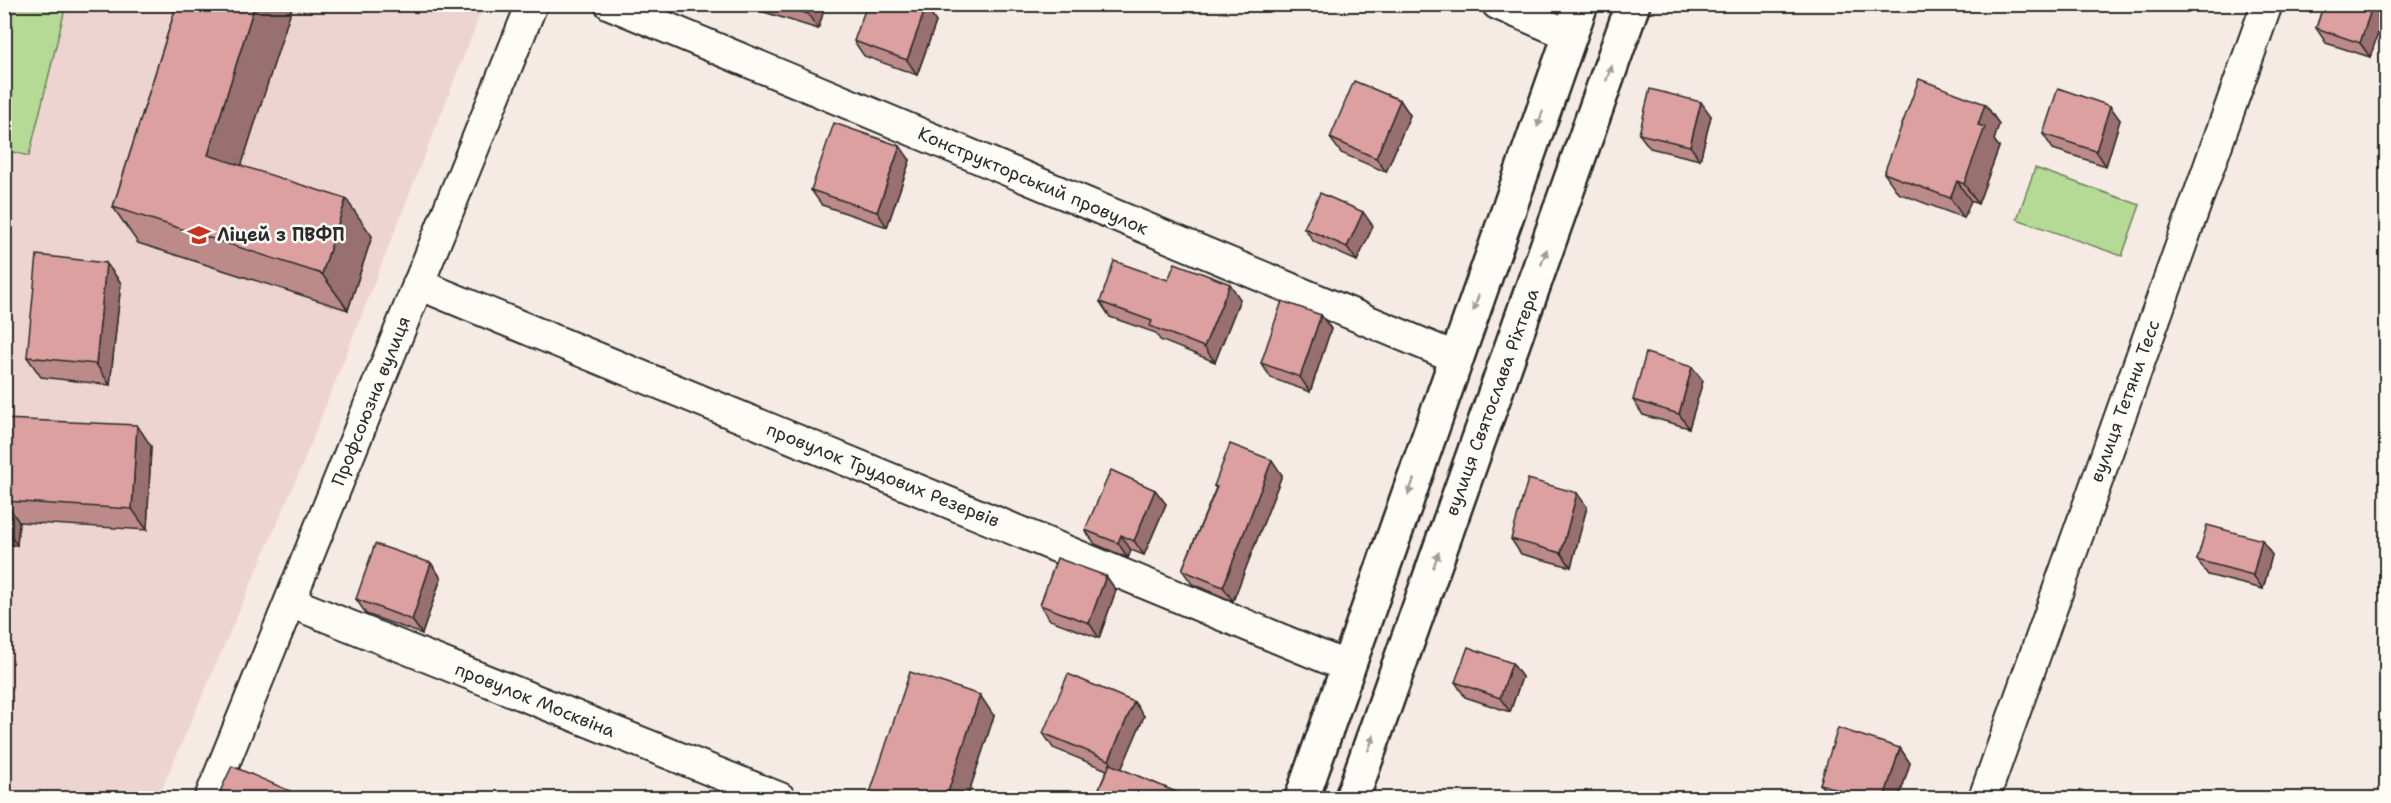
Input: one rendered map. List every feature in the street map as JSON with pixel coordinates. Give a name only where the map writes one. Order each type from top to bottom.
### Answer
[{"type":"main road","points":[[1302,798],[1581,4]]},
{"type":"main road","name":"вулиця Святослава Ріхтера","points":[[1352,798],[1633,4]]},
{"type":"street","name":"Профсоюзна вулиця","points":[[210,798],[532,4]]},
{"type":"street","name":"Конструкторський провулок","points":[[610,4],[1457,358]]},
{"type":"street","points":[[1497,4],[1570,35]]},
{"type":"street","name":"вулиця Тетяни Тесс","points":[[1984,798],[2267,4]]},
{"type":"street","name":"провулок Трудових Резервів","points":[[418,284],[1348,667]]},
{"type":"street","name":"провулок Москвіна","points":[[290,602],[780,798]]},
{"type":"shaded area","name":"Ліцей з ПВФП","points":[[5,5],[484,5],[302,466],[158,798],[5,798]]},
{"type":"green space","points":[[5,4],[66,5],[29,156],[5,150]]},
{"type":"green space","points":[[2035,168],[2140,205],[2122,256],[2017,219]]},
{"type":"building","points":[[177,4],[255,4],[208,155],[346,199],[322,274],[113,207]]},
{"type":"building","points":[[776,4],[811,4],[808,14]]},
{"type":"building","points":[[867,4],[918,4],[926,7],[907,60],[854,41]]},
{"type":"building","points":[[2324,4],[2373,4],[2360,43],[2316,28]]},
{"type":"building","points":[[1919,79],[1985,104],[1978,125],[1985,127],[1964,184],[1957,181],[1950,198],[1884,173]]},
{"type":"building","points":[[1354,81],[1400,100],[1376,158],[1330,138]]},
{"type":"building","points":[[2058,88],[2110,106],[2096,151],[2043,134]]},
{"type":"building","points":[[1650,89],[1701,102],[1690,146],[1639,134]]},
{"type":"building","points":[[834,123],[900,146],[877,212],[811,190]]},
{"type":"building","points":[[1320,193],[1363,212],[1347,247],[1304,228]]},
{"type":"building","points":[[37,255],[106,263],[96,364],[27,357]]},
{"type":"building","points":[[1114,261],[1168,280],[1175,263],[1230,284],[1204,347],[1150,326],[1152,321],[1100,302]]},
{"type":"building","points":[[1282,301],[1321,315],[1300,377],[1261,363]]},
{"type":"building","points":[[1646,353],[1692,367],[1679,414],[1633,400]]},
{"type":"building","points":[[4,419],[137,425],[132,509],[5,501],[4,503]]},
{"type":"building","points":[[1230,444],[1272,460],[1223,587],[1182,570],[1217,487],[1214,486]]},
{"type":"building","points":[[1111,470],[1155,490],[1134,541],[1121,535],[1118,543],[1085,530]]},
{"type":"building","points":[[1528,479],[1577,493],[1561,553],[1511,539]]},
{"type":"building","points":[[2207,525],[2262,540],[2253,575],[2197,560]]},
{"type":"building","points":[[375,544],[431,563],[412,620],[356,599]]},
{"type":"building","points":[[1057,558],[1106,576],[1089,623],[1040,605]]},
{"type":"building","points":[[1468,647],[1512,663],[1500,698],[1455,682]]},
{"type":"building","points":[[910,672],[980,695],[946,798],[885,798],[870,793]]},
{"type":"building","points":[[1068,674],[1134,702],[1109,760],[1043,733]]},
{"type":"building","points":[[1838,728],[1900,748],[1884,798],[1862,798],[1820,784]]},
{"type":"building","points":[[1110,764],[1183,795],[1182,798],[1095,798]]},
{"type":"building","points":[[232,766],[306,798],[217,798]]},
{"type":"place","name":"Ліцей з ПВФП","points":[[199,235]]}]
